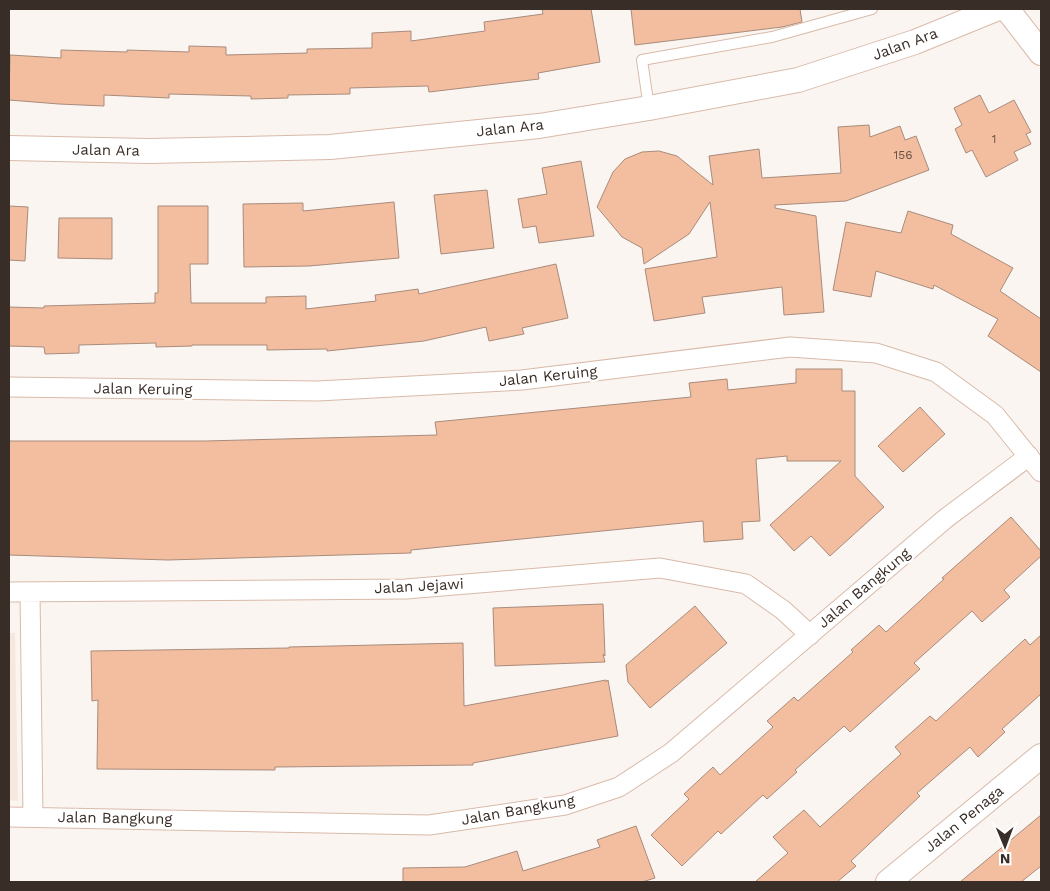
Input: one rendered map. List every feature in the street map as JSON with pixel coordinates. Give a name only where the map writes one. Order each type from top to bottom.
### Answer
[{"type":"street","name":"Jalan Ara","points":[[9,148],[149,151],[330,147],[539,126],[649,108],[798,80],[915,42],[996,9]]},
{"type":"street","points":[[1007,9],[1041,53]]},
{"type":"street","name":"Jalan Keruing","points":[[9,387],[318,391],[522,380],[790,347],[876,353],[936,372],[995,414],[1041,472]]},
{"type":"street","name":"Jalan Bangkung","points":[[9,817],[428,825],[565,805],[619,787],[671,753],[945,519],[1029,456]]},
{"type":"street","name":"Jalan Jejawi","points":[[9,592],[406,589],[660,568],[746,584],[783,610],[810,635]]},
{"type":"street","points":[[30,593],[33,817]]},
{"type":"street","name":"Jalan Penaga","points":[[888,882],[1041,756]]},
{"type":"lane","points":[[649,108],[642,60],[772,37],[872,9]]},
{"type":"shaded area","points":[[9,633],[15,633],[18,801],[9,800]]},
{"type":"building","points":[[542,9],[591,9],[600,62],[538,73],[539,79],[429,92],[428,86],[350,88],[350,94],[288,95],[288,98],[251,99],[251,96],[169,94],[169,98],[104,95],[104,106],[9,100],[10,55],[61,58],[61,50],[189,52],[189,46],[226,47],[226,55],[307,53],[307,49],[372,48],[372,33],[411,31],[411,41],[485,31],[484,22],[543,14]]},
{"type":"building","points":[[631,9],[800,9],[802,22],[782,27],[635,45]]},
{"type":"building","points":[[980,95],[989,113],[1014,100],[1031,132],[1026,134],[1031,144],[1014,152],[1018,160],[986,177],[972,150],[966,153],[955,129],[962,125],[954,108]]},
{"type":"building","points":[[869,125],[870,137],[900,126],[905,140],[916,136],[929,170],[846,201],[775,205],[775,208],[816,216],[824,312],[784,315],[782,287],[702,297],[705,313],[654,321],[645,269],[717,257],[710,202],[689,234],[644,264],[642,248],[622,237],[597,207],[613,172],[625,159],[642,152],[659,151],[677,156],[713,185],[709,156],[759,149],[762,178],[841,173],[838,127]]},
{"type":"building","points":[[581,161],[594,236],[539,243],[536,226],[523,228],[518,199],[547,194],[542,168]]},
{"type":"building","points":[[487,190],[494,248],[441,254],[434,195]]},
{"type":"building","points":[[394,202],[399,258],[309,266],[244,267],[243,204],[303,203],[303,211]]},
{"type":"building","points":[[9,206],[28,207],[25,261],[9,260]]},
{"type":"building","points":[[158,206],[208,206],[208,264],[190,264],[191,303],[266,303],[266,297],[306,296],[306,309],[376,301],[375,295],[418,289],[419,294],[556,264],[568,318],[522,328],[524,334],[489,341],[486,327],[424,341],[327,351],[327,349],[267,350],[267,345],[156,347],[156,343],[79,345],[79,353],[45,354],[44,347],[9,346],[9,307],[44,308],[44,306],[155,303],[155,293],[158,293]]},
{"type":"building","points":[[908,211],[953,225],[951,234],[1013,268],[1000,291],[1041,319],[1041,372],[988,336],[998,319],[934,285],[933,289],[876,271],[871,297],[833,290],[846,222],[901,233]]},
{"type":"building","points":[[59,218],[112,218],[112,259],[58,258]]},
{"type":"building","points":[[796,369],[842,369],[842,391],[855,391],[855,476],[884,507],[830,556],[811,536],[794,551],[770,525],[841,461],[787,461],[787,456],[756,459],[760,521],[742,522],[743,539],[704,542],[703,521],[411,550],[411,553],[168,560],[9,555],[9,441],[205,441],[437,435],[435,422],[691,397],[689,383],[727,379],[728,390],[796,383]]},
{"type":"building","points":[[920,407],[945,434],[903,472],[878,446]]},
{"type":"building","points":[[1011,517],[1041,551],[1041,556],[1004,590],[1010,597],[982,622],[972,611],[914,663],[920,669],[850,732],[844,726],[795,770],[797,772],[767,799],[763,795],[721,834],[718,831],[682,866],[651,835],[689,799],[684,794],[713,767],[720,775],[773,727],[767,721],[794,697],[798,701],[853,652],[851,650],[879,625],[886,632],[944,579],[942,578]]},
{"type":"building","points":[[603,604],[605,656],[603,654],[605,662],[495,666],[493,608]]},
{"type":"building","points":[[695,606],[727,643],[650,708],[628,682],[626,665]]},
{"type":"building","points":[[1041,635],[1041,694],[1002,729],[1005,732],[978,757],[970,747],[917,793],[920,796],[851,861],[856,866],[837,882],[755,882],[788,853],[773,837],[804,810],[820,827],[901,754],[895,747],[930,716],[936,721],[1025,639],[1030,645]]},
{"type":"building","points":[[463,643],[464,706],[606,680],[606,682],[608,680],[618,736],[473,763],[473,765],[275,767],[275,770],[97,769],[98,700],[92,701],[91,651]]},
{"type":"building","points":[[1041,815],[1041,866],[1021,882],[960,882]]},
{"type":"building","points":[[636,826],[655,878],[642,882],[403,882],[403,868],[465,867],[517,851],[523,871],[600,847],[597,840]]}]
